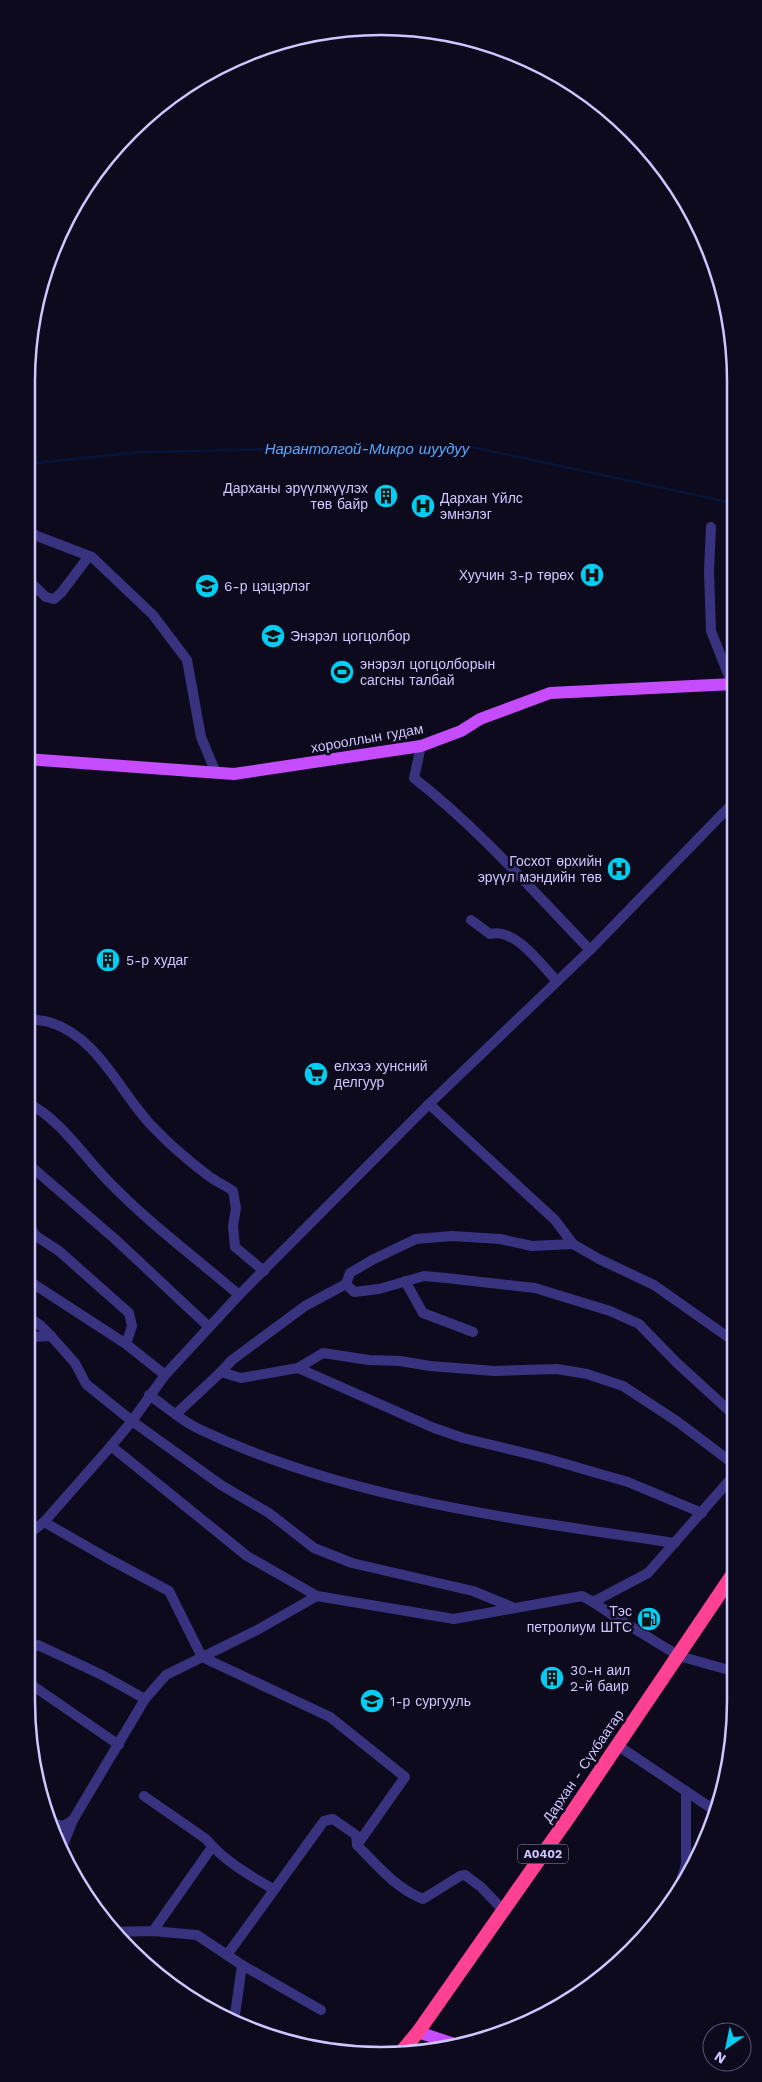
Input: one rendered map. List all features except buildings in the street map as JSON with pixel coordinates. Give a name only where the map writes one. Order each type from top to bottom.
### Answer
[{"type":"highway","name":"Дархан - Сүхбаатар","points":[[409,2046],[571,1814],[727,1584]]},
{"type":"main road","name":"хорооллын гудам","points":[[35,760],[234,774],[421,746],[461,731],[480,719],[550,694],[727,684]]},
{"type":"main road","points":[[418,2032],[444,2041]]},
{"type":"street","points":[[711,527],[709,570],[712,631],[727,671]]},
{"type":"street","points":[[35,535],[89,556],[154,615],[187,660],[201,737],[216,773]]},
{"type":"street","points":[[35,587],[46,597],[54,599],[61,593],[89,556]]},
{"type":"street","points":[[421,746],[414,778],[472,827],[590,950]]},
{"type":"street","points":[[35,1529],[44,1522],[111,1446],[132,1421],[165,1375],[239,1295],[430,1104],[590,950],[727,809]]},
{"type":"street","points":[[471,920],[490,934],[510,936],[523,946],[557,981]]},
{"type":"street","points":[[35,1020],[49,1022],[67,1030],[87,1045],[104,1064],[150,1125],[211,1178],[233,1191],[236,1208],[233,1226],[235,1247],[264,1271]]},
{"type":"street","points":[[430,1104],[555,1220],[573,1244],[599,1259],[654,1285],[727,1336]]},
{"type":"street","points":[[35,1107],[51,1116],[110,1184],[179,1247],[195,1257],[239,1295]]},
{"type":"street","points":[[35,1170],[116,1240],[209,1327]]},
{"type":"street","points":[[176,1414],[232,1360],[304,1306],[346,1284],[350,1273],[416,1239],[452,1236],[500,1239],[532,1246],[573,1244]]},
{"type":"street","points":[[35,1238],[59,1251],[128,1313],[132,1326],[126,1344]]},
{"type":"street","points":[[346,1284],[354,1292],[379,1290],[424,1276],[535,1288],[610,1311],[639,1324],[677,1363],[727,1409]]},
{"type":"street","points":[[405,1281],[423,1313],[474,1332]]},
{"type":"street","points":[[35,1286],[126,1344],[165,1375]]},
{"type":"street","points":[[35,1322],[51,1336],[75,1363],[86,1384],[132,1421],[221,1485],[269,1513],[314,1548],[352,1563],[473,1591],[513,1607]]},
{"type":"street","points":[[35,1337],[51,1336]]},
{"type":"street","points":[[221,1372],[242,1378],[298,1368],[322,1353],[370,1360],[400,1361],[430,1366],[485,1370],[558,1369],[587,1374],[623,1386],[678,1422],[727,1459]]},
{"type":"street","points":[[298,1368],[434,1428],[463,1438],[545,1458],[628,1482],[702,1513]]},
{"type":"street","points":[[149,1395],[197,1428],[294,1468],[396,1497],[447,1505],[479,1514],[675,1543]]},
{"type":"street","points":[[111,1446],[247,1556],[317,1596],[454,1619],[582,1596],[678,1656],[727,1670]]},
{"type":"street","points":[[594,1602],[648,1573],[727,1483]]},
{"type":"street","points":[[44,1522],[169,1591],[202,1657],[330,1717],[405,1777],[356,1845]]},
{"type":"street","points":[[65,1841],[73,1820],[145,1700],[166,1675],[259,1629],[317,1596]]},
{"type":"street","points":[[35,1646],[38,1645],[102,1675],[145,1700]]},
{"type":"street","points":[[35,1687],[119,1745]]},
{"type":"street","points":[[617,1745],[710,1808]]},
{"type":"street","points":[[686,1791],[690,1857]]},
{"type":"street","points":[[144,1796],[206,1839],[212,1847],[241,1870],[273,1889]]},
{"type":"street","points":[[227,1955],[324,1821],[333,1819],[356,1835],[356,1845],[392,1881],[407,1892],[424,1899],[460,1876],[465,1875],[481,1887],[503,1910]]},
{"type":"street","points":[[58,1825],[63,1826],[73,1820]]},
{"type":"street","points":[[153,1931],[212,1847]]},
{"type":"street","points":[[123,1932],[153,1931],[197,1935],[242,1965],[321,2010]]},
{"type":"street","points":[[235,2014],[242,1965]]},
{"type":"green space","name":"энэрэл цогцолборын сагсны талбай","points":[[330,665],[354,666],[354,678],[330,677]]},
{"type":"waterway","name":"Нарантолгой-Микро шуудуу","points":[[35,463],[141,452],[462,445],[727,502]]},
{"type":"place","name":"Дарханы эрүүлжүүлэх төв байр","points":[[386,496]]},
{"type":"place","name":"Дархан Үйлс эмнэлэг","points":[[423,506]]},
{"type":"place","name":"Хуучин 3-р төрөх","points":[[592,575]]},
{"type":"place","name":"6-р цэцэрлэг","points":[[207,586]]},
{"type":"place","name":"Энэрэл цогцолбор","points":[[273,636]]},
{"type":"place","name":"энэрэл цогцолборын сагсны талбай","points":[[342,672]]},
{"type":"place","name":"Госхот өрхийн эрүүл мэндийн төв","points":[[619,869]]},
{"type":"place","name":"5-р худаг","points":[[108,960]]},
{"type":"place","name":"елхээ хунсний делгуур","points":[[316,1074]]},
{"type":"place","name":"Тэс петролиум ШТС","points":[[649,1619]]},
{"type":"place","name":"30-н аил 2-й баир","points":[[552,1678]]},
{"type":"place","name":"1-р сургууль","points":[[372,1701]]}]
